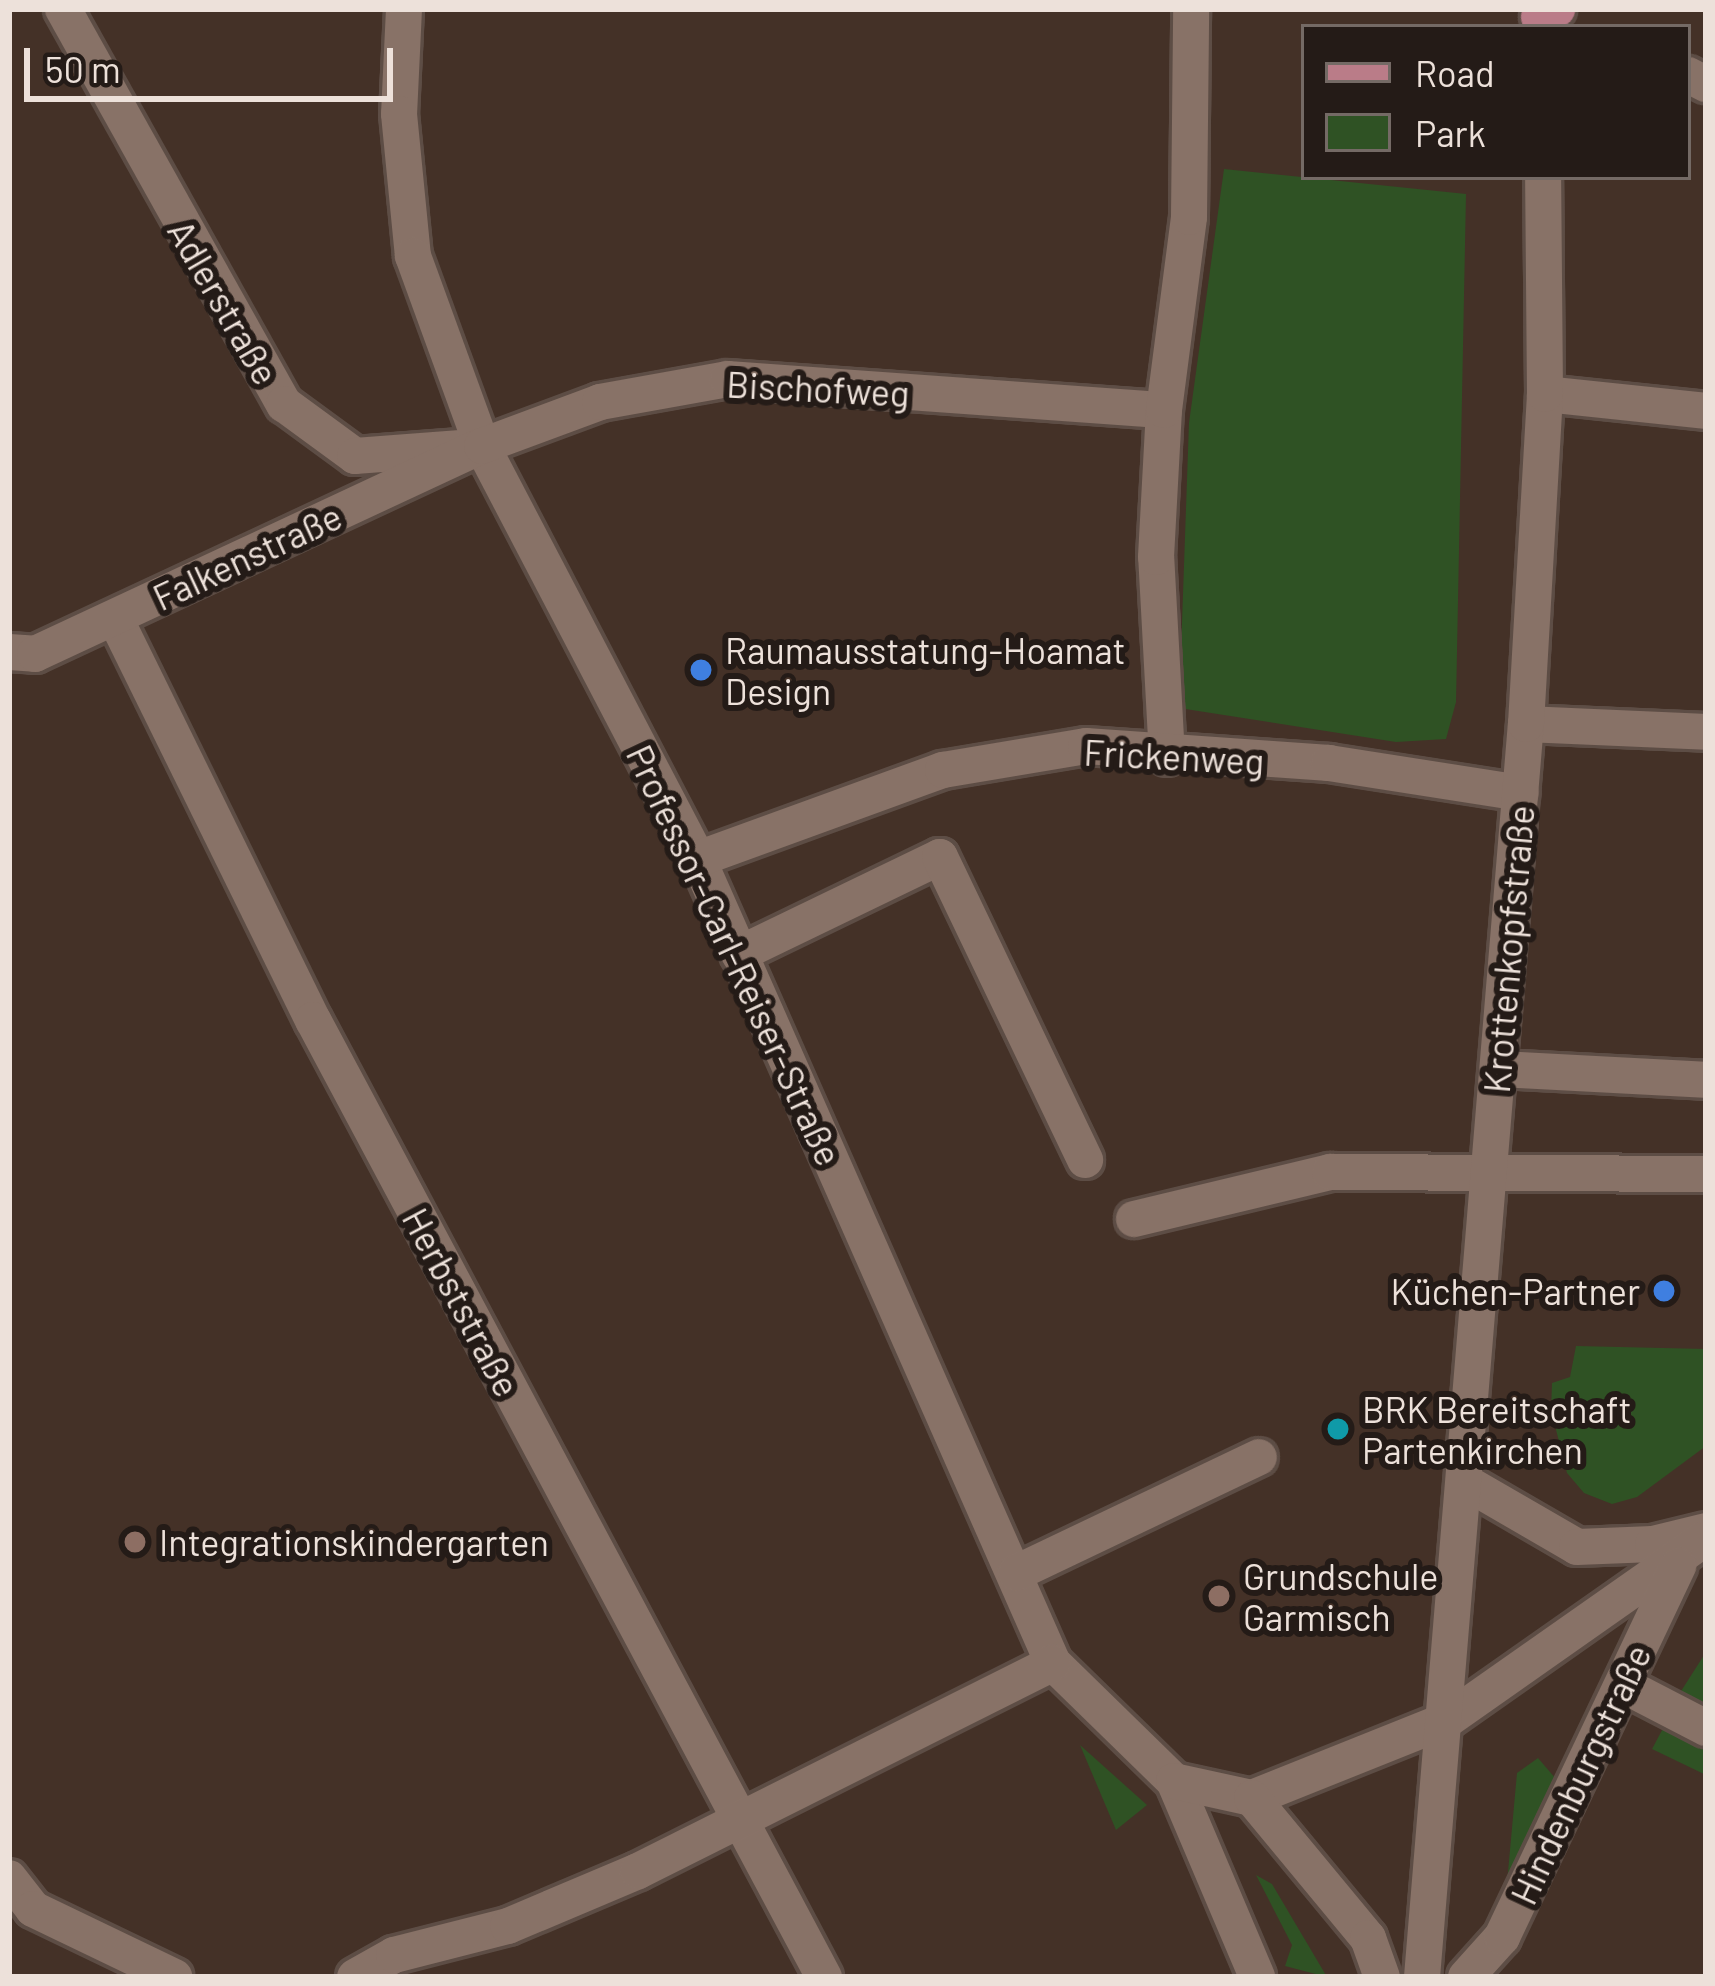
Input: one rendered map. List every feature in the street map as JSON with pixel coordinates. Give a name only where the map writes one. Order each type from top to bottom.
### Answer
[{"type":"street","name":"Adlerstraße","points":[[63,9],[284,404],[355,456],[482,446]]},
{"type":"street","name":"Professor-Carl-Reiser-Straße","points":[[404,9],[399,114],[413,256],[482,446],[698,859],[1052,1663],[1174,1781],[1257,1977]]},
{"type":"street","points":[[1167,758],[1156,557],[1164,410],[1189,218],[1191,9]]},
{"type":"street","name":"Krottenkopfstraße","points":[[1447,1720],[1526,724],[1545,394],[1543,180]]},
{"type":"street","name":"Bischofweg","points":[[482,446],[600,402],[728,379],[1164,410]]},
{"type":"street","points":[[1545,394],[1706,411]]},
{"type":"street","name":"Falkenstraße","points":[[9,652],[35,654],[482,446]]},
{"type":"street","name":"Herbststraße","points":[[115,618],[314,1020],[735,1820],[824,1977]]},
{"type":"street","points":[[1526,724],[1706,732]]},
{"type":"street","name":"Frickenweg","points":[[698,859],[943,770],[1086,746],[1167,758],[1329,764],[1521,793]]},
{"type":"street","points":[[740,954],[940,857],[1085,1160]]},
{"type":"street","points":[[1499,1069],[1706,1081]]},
{"type":"street","points":[[1135,1219],[1330,1172],[1706,1174]]},
{"type":"street","points":[[1016,1573],[1259,1456]]},
{"type":"street","points":[[1465,1482],[1577,1547],[1697,1544]]},
{"type":"street","name":"Hindenburgstraße","points":[[1466,1977],[1502,1936],[1697,1544]]},
{"type":"street","name":"Hindenburgstraße","points":[[1447,1720],[1697,1544]]},
{"type":"street","points":[[355,1977],[394,1955],[508,1926],[1052,1663]]},
{"type":"street","points":[[1627,1687],[1706,1728]]},
{"type":"street","points":[[1174,1781],[1252,1798],[1447,1720],[1422,1977]]},
{"type":"street","points":[[1252,1798],[1368,1938],[1382,1977]]},
{"type":"street","points":[[9,1878],[34,1909],[174,1977]]},
{"type":"green space","points":[[1224,169],[1466,194],[1456,702],[1446,739],[1396,742],[1179,708],[1189,423]]},
{"type":"green space","points":[[1576,1346],[1706,1349],[1706,1446],[1637,1497],[1612,1504],[1584,1493],[1567,1473],[1551,1410],[1552,1383],[1570,1377]]},
{"type":"green space","points":[[1706,1652],[1706,1714],[1676,1699]]},
{"type":"green space","points":[[1668,1719],[1706,1739],[1706,1775],[1652,1749]]},
{"type":"green space","points":[[1080,1745],[1147,1805],[1116,1830]]},
{"type":"green space","points":[[1538,1758],[1556,1779],[1507,1883],[1517,1773]]},
{"type":"green space","points":[[1256,1875],[1272,1884],[1327,1977],[1285,1966],[1292,1945]]},
{"type":"place","name":"Raumausstatung-Hoamat Design","points":[[701,670]]},
{"type":"place","name":"Küchen-Partner","points":[[1664,1291]]},
{"type":"place","name":"BRK Bereitschaft Partenkirchen","points":[[1338,1429]]},
{"type":"place","name":"Integrationskindergarten","points":[[135,1542]]},
{"type":"place","name":"Grundschule Garmisch","points":[[1219,1596]]}]
